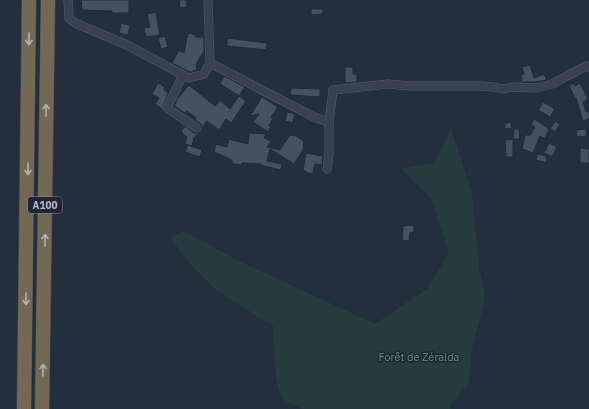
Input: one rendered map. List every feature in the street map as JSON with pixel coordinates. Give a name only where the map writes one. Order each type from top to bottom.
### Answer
[{"type":"highway","name":"A100","points":[[24,409],[29,0]]},
{"type":"highway","name":"A100","points":[[42,409],[48,0]]},
{"type":"street","points":[[68,0],[69,18],[75,23],[125,44],[189,78],[204,74],[210,63],[208,0]]},
{"type":"street","points":[[210,63],[314,117],[329,122]]},
{"type":"street","points":[[327,169],[329,154],[329,122],[333,90],[388,84],[410,86],[479,86],[502,89],[514,87],[536,88],[552,84],[586,66],[589,67]]},
{"type":"street","points":[[183,75],[167,108],[197,128]]},
{"type":"green space","name":"Forêt de Zéralda","points":[[451,128],[472,193],[479,266],[485,298],[472,349],[468,384],[450,405],[451,409],[302,409],[282,399],[276,379],[273,326],[216,290],[189,263],[170,237],[183,231],[239,261],[375,324],[428,288],[449,252],[431,198],[401,169],[434,163]]},
{"type":"building","points":[[81,0],[129,0],[129,13],[82,10]]},
{"type":"building","points":[[179,0],[186,0],[187,7],[180,8]]},
{"type":"building","points":[[311,9],[323,9],[323,14],[311,15]]},
{"type":"building","points":[[156,12],[160,35],[146,37],[144,28],[150,27],[147,14]]},
{"type":"building","points":[[121,23],[130,25],[128,35],[119,33]]},
{"type":"building","points":[[188,33],[196,35],[195,37],[204,37],[204,51],[196,64],[197,70],[190,72],[172,63],[179,50],[184,53]]},
{"type":"building","points":[[165,36],[168,47],[161,49],[158,38]]},
{"type":"building","points":[[227,38],[267,43],[266,50],[227,46]]},
{"type":"building","points":[[530,65],[534,78],[544,74],[547,80],[517,82],[522,80],[521,75],[524,74],[522,67]]},
{"type":"building","points":[[345,67],[353,67],[353,74],[357,74],[357,82],[345,83]]},
{"type":"building","points":[[224,76],[245,87],[239,96],[220,84]]},
{"type":"building","points":[[158,83],[165,87],[164,90],[168,93],[162,109],[155,104],[159,98],[152,94]]},
{"type":"building","points":[[573,83],[575,86],[580,83],[588,99],[583,102],[586,112],[589,111],[589,119],[583,121],[576,98],[569,86]]},
{"type":"building","points":[[189,85],[215,106],[220,100],[230,109],[239,96],[246,101],[231,123],[226,119],[219,130],[207,121],[202,129],[202,125],[195,120],[196,118],[187,111],[185,113],[174,106],[178,98]]},
{"type":"building","points":[[291,88],[320,89],[320,97],[290,95]]},
{"type":"building","points":[[262,97],[278,107],[271,117],[273,118],[268,132],[253,122],[259,114],[250,116]]},
{"type":"building","points":[[543,102],[555,109],[550,117],[538,110]]},
{"type":"building","points":[[287,112],[295,114],[293,123],[285,121]]},
{"type":"building","points":[[534,119],[549,129],[545,139],[540,136],[533,153],[522,149],[525,135],[530,135],[535,127],[531,125]]},
{"type":"building","points":[[555,121],[560,124],[555,132],[550,129]]},
{"type":"building","points":[[511,122],[512,128],[505,129],[504,124]]},
{"type":"building","points":[[185,126],[194,133],[198,133],[194,138],[192,146],[185,144],[187,137],[181,132]]},
{"type":"building","points":[[514,129],[519,129],[520,139],[513,139]]},
{"type":"building","points":[[586,129],[587,136],[577,137],[576,130]]},
{"type":"building","points":[[249,133],[266,134],[264,138],[271,141],[267,147],[280,150],[290,135],[296,136],[304,141],[303,150],[294,164],[270,149],[267,161],[282,164],[281,170],[260,165],[261,164],[232,164],[232,160],[214,152],[216,144],[227,147],[229,139],[248,144]]},
{"type":"building","points":[[513,139],[513,157],[506,157],[505,140]]},
{"type":"building","points":[[549,143],[557,147],[552,157],[544,153]]},
{"type":"building","points":[[188,145],[202,150],[200,157],[185,152]]},
{"type":"building","points":[[580,148],[589,149],[589,163],[580,163]]},
{"type":"building","points":[[306,153],[323,156],[322,165],[315,164],[313,174],[303,170]]},
{"type":"building","points":[[537,154],[546,156],[547,163],[536,160]]},
{"type":"building","points":[[414,225],[414,232],[410,233],[409,241],[402,240],[403,226]]}]
